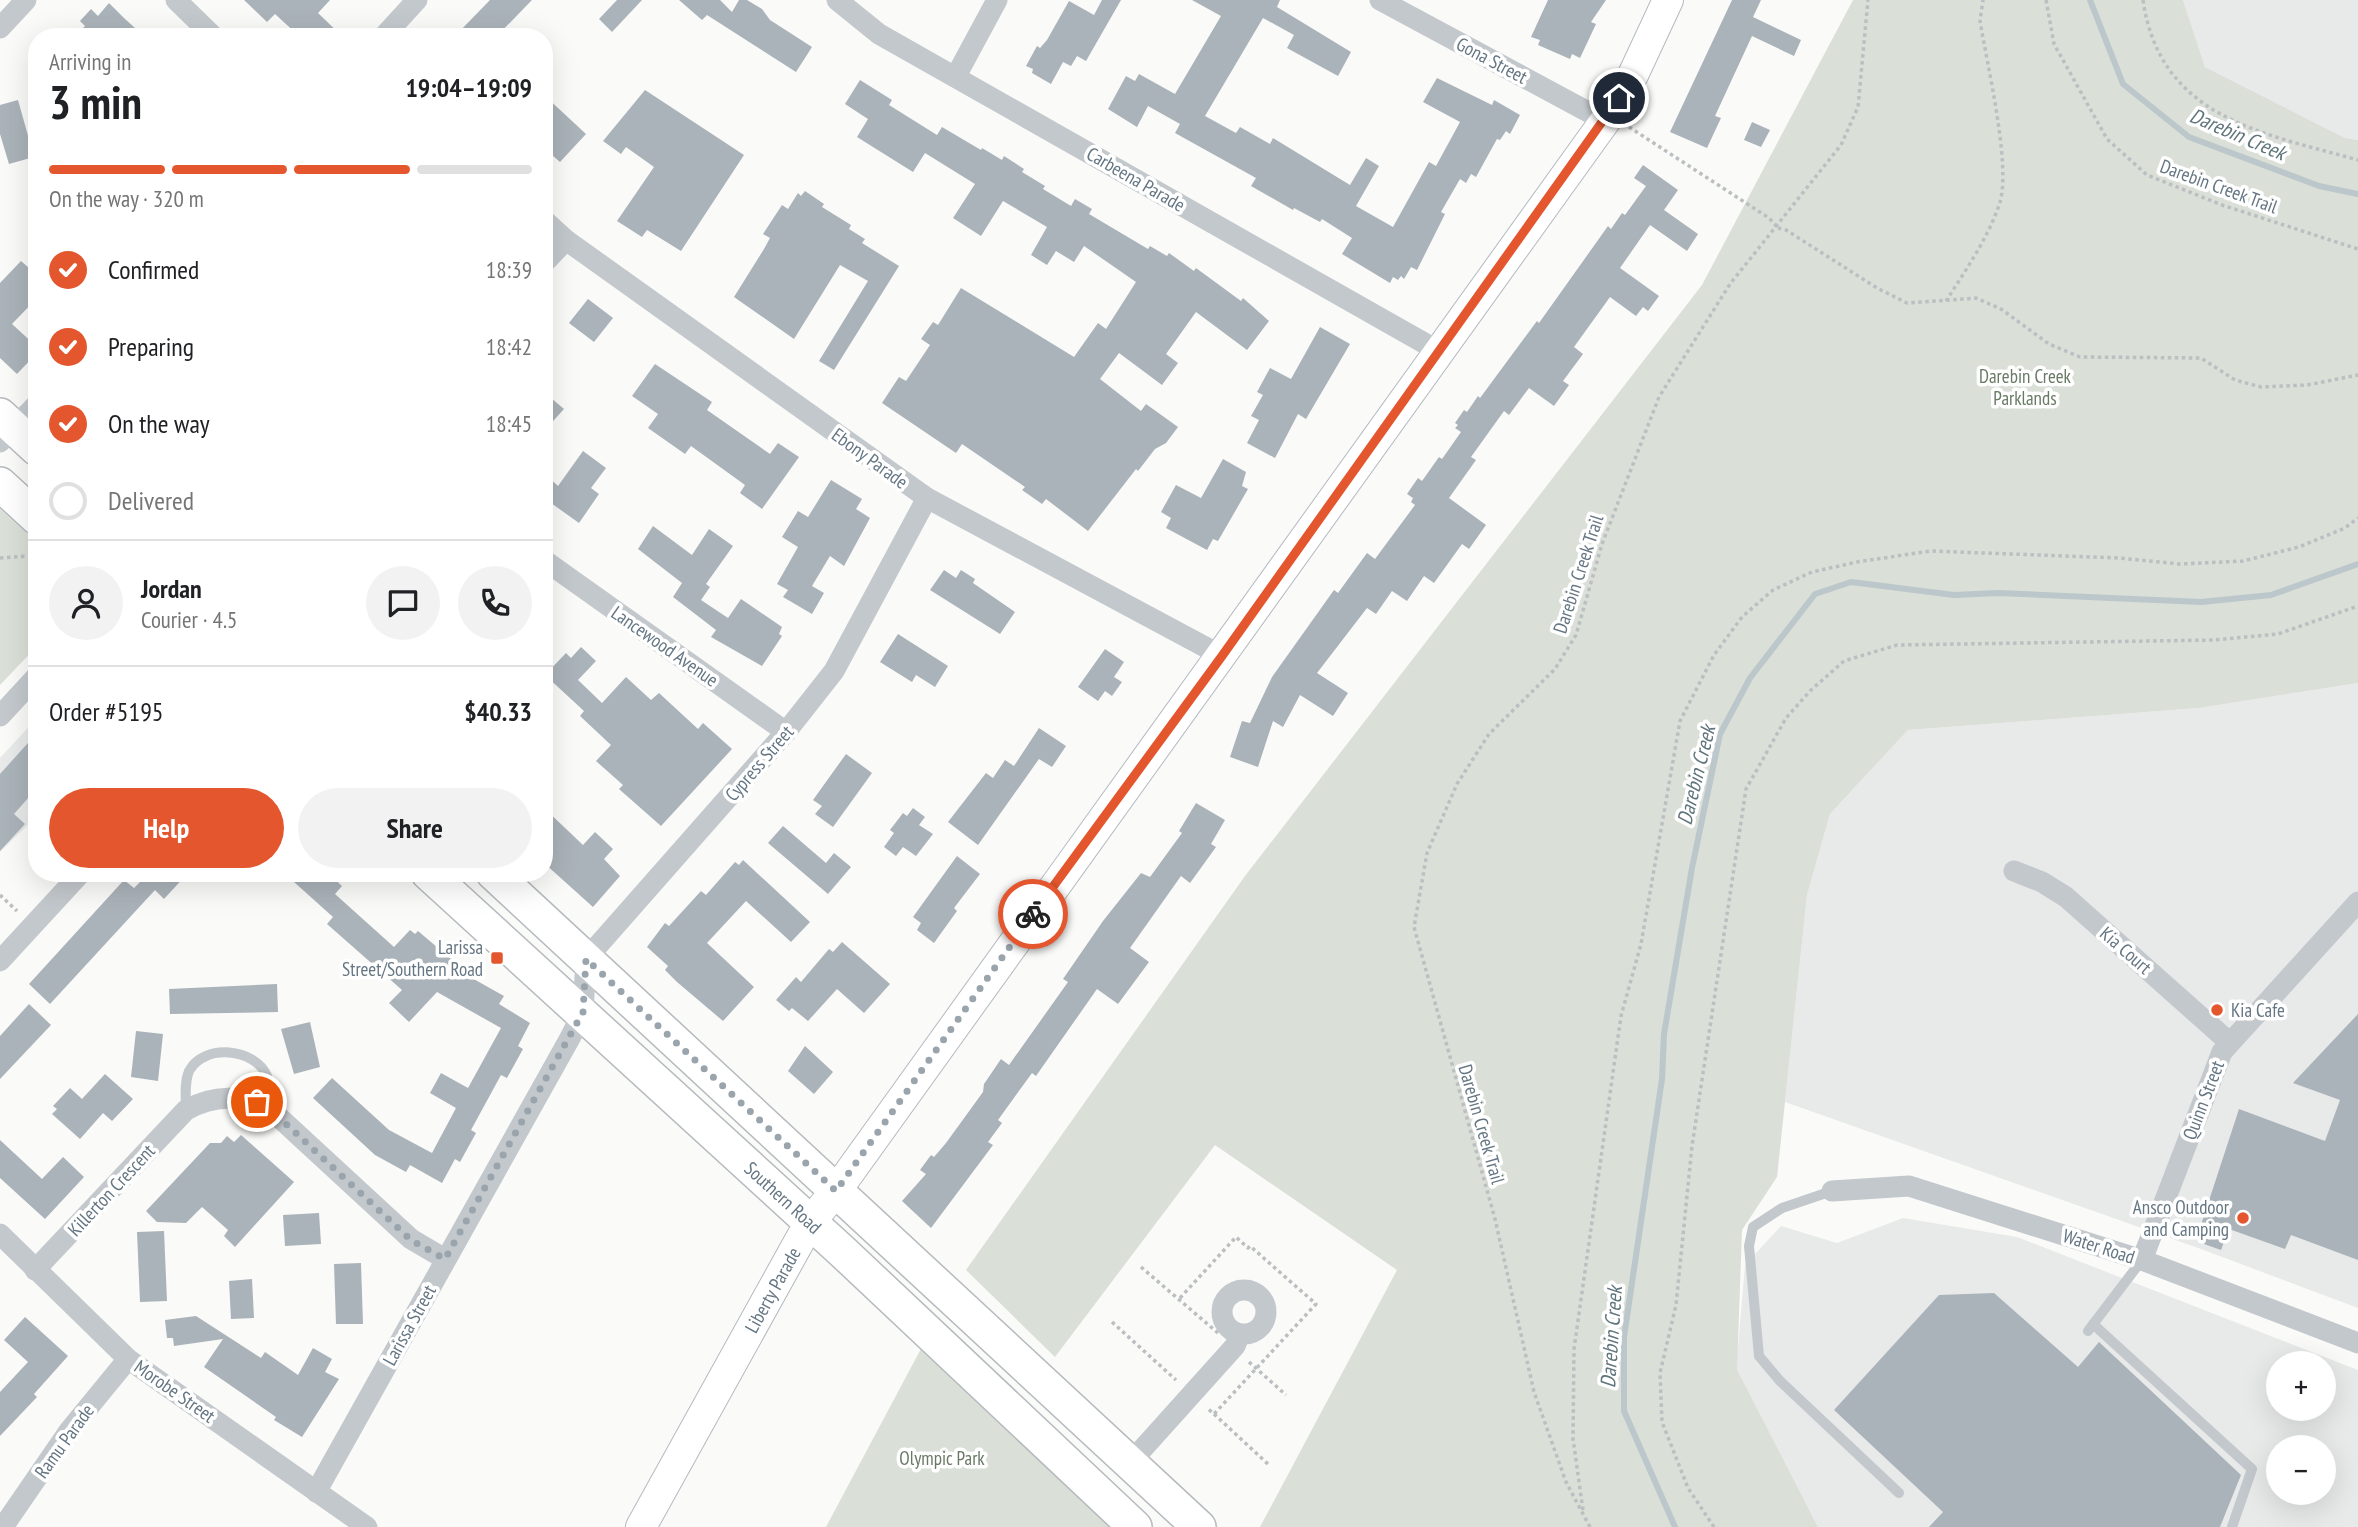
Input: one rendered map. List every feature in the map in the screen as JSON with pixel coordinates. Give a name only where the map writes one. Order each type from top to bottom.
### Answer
[{"type":"main road","points":[[0,484],[28,510]]},
{"type":"main road","name":"Southern Road","points":[[438,882],[810,1222],[1135,1527]]},
{"type":"main road","name":"Southern Road","points":[[503,882],[1199,1527]]},
{"type":"street","points":[[0,28],[26,0]]},
{"type":"street","points":[[176,0],[205,28]]},
{"type":"street","points":[[392,28],[418,0]]},
{"type":"street","name":"Carbeena Parade","points":[[837,0],[878,34],[1440,352]]},
{"type":"street","points":[[956,76],[997,0]]},
{"type":"street","name":"Gona Street","points":[[1380,0],[1605,121]]},
{"type":"street","name":"Liberty Parade","points":[[641,1527],[810,1222],[836,1191],[1605,121],[1633,75],[1668,0]]},
{"type":"street","name":"Ebony Parade","points":[[553,229],[565,240],[927,499],[1222,656]]},
{"type":"street","points":[[553,253],[565,240]]},
{"type":"street","points":[[13,433],[28,415]]},
{"type":"street","name":"Cypress Street","points":[[586,959],[786,732],[834,671],[927,499]]},
{"type":"street","name":"Lancewood Avenue","points":[[553,566],[786,732]]},
{"type":"street","points":[[0,716],[28,686]]},
{"type":"street","name":"Kia Court","points":[[2014,871],[2042,882],[2066,897],[2229,1042]]},
{"type":"street","points":[[0,961],[73,882]]},
{"type":"street","name":"Quinn Street","points":[[2142,1259],[2218,1062],[2229,1042],[2358,902]]},
{"type":"street","points":[[583,1012],[586,959]]},
{"type":"street","name":"Larissa Street","points":[[316,1492],[583,1012]]},
{"type":"street","name":"Killerton Crescent","points":[[35,1270],[186,1110],[203,1101],[234,1098],[247,1098],[270,1109],[411,1240],[445,1259]]},
{"type":"street","name":"Water Road","points":[[1832,1191],[1909,1186],[2142,1259],[2358,1343]]},
{"type":"street","name":"Morobe Street","points":[[0,1234],[128,1359],[367,1527]]},
{"type":"street","points":[[1129,1464],[1237,1341]]},
{"type":"street","name":"Ramu Parade","points":[[3,1527],[69,1431],[128,1359]]},
{"type":"lane","points":[[186,1110],[186,1081],[193,1066],[205,1055],[230,1053],[252,1059],[267,1076],[270,1109]]},
{"type":"lane","points":[[1832,1191],[1782,1208],[1753,1227],[1749,1246],[1759,1356],[1780,1381],[1899,1493]]},
{"type":"lane","points":[[2142,1259],[2091,1327],[2252,1469],[2232,1527]]},
{"type":"path","name":"Darebin Creek Trail","points":[[1590,1527],[1566,1482],[1534,1392],[1496,1219],[1414,927],[1427,853],[1457,784],[1489,734],[1555,669],[1576,635],[1602,544],[1659,397],[1730,284],[1778,228],[1841,145],[1858,107],[1868,0]]},
{"type":"path","points":[[1946,301],[1972,259],[2000,201],[2002,152],[1980,21],[1983,0]]},
{"type":"path","name":"Darebin Creek Trail","points":[[2046,0],[2054,44],[2107,139],[2147,176],[2222,205],[2358,249]]},
{"type":"path","points":[[2143,0],[2146,25],[2161,55],[2181,83],[2204,105],[2245,128],[2358,160]]},
{"type":"path","points":[[1605,121],[1631,128],[1769,218],[1778,228],[1907,303],[1976,298],[2001,309],[2049,344],[2080,357],[2201,358],[2235,380],[2261,387],[2307,385],[2358,375]]},
{"type":"path","points":[[1583,1515],[1573,1439],[1574,1349],[1621,1016],[1641,944],[1680,721],[1714,655],[1742,617],[1773,590],[1812,572],[1857,562],[1930,551],[2119,558],[2180,564],[2243,561],[2299,547],[2345,528],[2358,518]]},
{"type":"path","points":[[0,558],[28,556]]},
{"type":"path","points":[[1714,1527],[1688,1488],[1662,1422],[1660,1373],[1676,1305],[1692,1146],[1746,789],[1786,718],[1811,690],[1844,661],[1897,645],[2214,640],[2278,635],[2358,606]]},
{"type":"path","points":[[0,895],[18,911]]},
{"type":"path","points":[[1180,1298],[1236,1237],[1316,1304],[1214,1414]]},
{"type":"path","points":[[1141,1267],[1173,1296],[1180,1298],[1218,1333],[1220,1339],[1237,1341],[1258,1369],[1286,1395]]},
{"type":"path","points":[[1112,1322],[1183,1386]]},
{"type":"path","points":[[1203,1404],[1269,1465]]},
{"type":"shaded area","points":[[2183,0],[2358,0],[2358,140],[2345,138],[2205,67]]},
{"type":"shaded area","points":[[2358,683],[2358,1308],[2201,1249],[1785,1102],[1807,895],[1830,814],[1908,730],[2199,708]]},
{"type":"shaded area","points":[[28,728],[28,825],[0,852],[0,758]]},
{"type":"shaded area","points":[[1903,1218],[2017,1237],[2309,1351],[2266,1351],[2266,1421],[2336,1421],[2336,1361],[2358,1370],[2358,1527],[1818,1527],[1736,1370],[1745,1265],[1781,1226],[1837,1243]]},
{"type":"green space","name":"Darebin Creek Parklands","points":[[1853,0],[2183,0],[2205,67],[2345,138],[2358,140],[2358,683],[2199,708],[1908,730],[1830,814],[1807,895],[1777,1177],[1742,1230],[1737,1370],[1818,1527],[1260,1527],[1397,1270],[1215,1145],[1055,1357],[966,1270],[1245,876],[1702,285]]},
{"type":"green space","points":[[0,509],[28,534],[28,655],[0,685]]},
{"type":"green space","name":"Olympic Park","points":[[923,1345],[1120,1527],[826,1527]]},
{"type":"building","points":[[244,0],[330,0],[318,13],[334,28],[290,28],[275,14],[267,22]]},
{"type":"building","points":[[490,0],[532,0],[505,28],[463,28]]},
{"type":"building","points":[[617,0],[642,0],[612,32],[599,19]]},
{"type":"building","points":[[679,0],[720,0],[732,12],[739,0],[747,0],[762,9],[770,20],[812,47],[796,72],[707,15],[702,20]]},
{"type":"building","points":[[1102,0],[1121,0],[1086,61],[1077,56],[1071,66],[1063,62],[1051,84],[1032,73],[1033,69],[1026,66],[1037,46],[1040,48],[1047,40],[1069,1],[1094,15]]},
{"type":"building","points":[[1192,0],[1280,0],[1277,7],[1351,52],[1338,76],[1287,48],[1294,35],[1263,18],[1205,116],[1236,133],[1240,127],[1270,144],[1273,138],[1350,185],[1366,158],[1379,166],[1356,206],[1393,227],[1429,162],[1436,166],[1460,122],[1423,102],[1437,78],[1492,105],[1494,100],[1520,115],[1510,134],[1506,131],[1500,140],[1497,139],[1476,177],[1471,174],[1466,183],[1460,179],[1441,212],[1445,214],[1417,270],[1411,267],[1404,279],[1401,276],[1398,280],[1393,277],[1390,283],[1342,254],[1352,238],[1322,219],[1320,222],[1294,208],[1293,210],[1251,186],[1256,178],[1175,133],[1180,124],[1148,106],[1137,127],[1108,109],[1126,76],[1135,81],[1139,74],[1175,94],[1221,16]]},
{"type":"building","points":[[1548,0],[1606,0],[1591,22],[1596,24],[1580,58],[1572,54],[1570,59],[1538,45],[1540,40],[1531,37]]},
{"type":"building","points":[[1732,0],[1761,0],[1753,17],[1801,40],[1794,56],[1752,36],[1715,116],[1721,118],[1707,148],[1670,132]]},
{"type":"building","points":[[109,3],[135,28],[83,28],[85,26],[80,21],[91,9],[98,16]]},
{"type":"building","points":[[860,80],[892,100],[889,105],[937,135],[942,127],[1002,160],[1004,156],[1024,169],[1022,172],[1045,186],[1043,189],[1071,206],[1075,199],[1092,209],[1089,214],[1148,249],[1150,246],[1167,256],[1169,253],[1194,271],[1196,268],[1241,301],[1243,298],[1269,321],[1247,350],[1196,312],[1166,354],[1178,363],[1162,385],[1119,353],[1100,379],[1141,411],[1146,404],[1178,427],[1166,443],[1155,449],[1138,471],[1136,469],[1088,531],[1046,499],[1042,504],[1022,490],[1025,487],[962,444],[956,453],[882,403],[899,377],[906,381],[930,345],[921,339],[933,322],[938,325],[961,288],[1074,357],[1098,323],[1106,329],[1136,282],[1084,246],[1074,262],[1056,251],[1047,265],[1031,255],[1047,227],[1003,201],[981,236],[953,218],[975,184],[925,153],[913,172],[857,137],[868,119],[845,104]]},
{"type":"building","points":[[645,90],[744,155],[681,251],[647,230],[642,237],[617,221],[654,167],[626,147],[621,154],[603,141]]},
{"type":"building","points":[[18,100],[28,136],[28,159],[9,164],[0,134],[0,105]]},
{"type":"building","points":[[553,103],[586,134],[560,162],[553,156]]},
{"type":"building","points":[[1752,122],[1770,130],[1761,147],[1744,140]]},
{"type":"building","points":[[1643,165],[1678,190],[1664,210],[1698,234],[1687,251],[1650,225],[1620,268],[1659,296],[1648,311],[1643,307],[1636,316],[1610,297],[1574,347],[1583,354],[1563,381],[1569,385],[1554,406],[1529,388],[1509,415],[1504,411],[1471,457],[1476,460],[1449,498],[1486,525],[1469,549],[1462,544],[1434,583],[1424,576],[1407,601],[1392,591],[1376,614],[1367,608],[1317,673],[1348,693],[1333,716],[1300,695],[1283,727],[1273,721],[1258,767],[1230,757],[1242,721],[1250,723],[1272,677],[1334,590],[1338,593],[1367,553],[1375,559],[1415,505],[1411,502],[1413,498],[1407,494],[1418,478],[1422,481],[1439,457],[1442,459],[1461,432],[1455,428],[1458,425],[1455,423],[1464,410],[1467,412],[1478,396],[1480,398],[1537,321],[1539,323],[1608,226],[1611,229],[1622,213],[1625,215],[1646,186],[1634,178]]},
{"type":"building","points":[[805,191],[824,204],[822,207],[851,225],[849,229],[865,239],[862,243],[899,266],[834,370],[819,361],[868,281],[840,265],[794,339],[734,297],[770,238],[763,234],[782,205],[788,209],[798,193],[801,196]]},
{"type":"building","points":[[21,261],[28,267],[28,307],[12,324],[28,339],[28,362],[17,374],[0,358],[0,283]]},
{"type":"building","points":[[588,299],[613,318],[594,342],[569,323]]},
{"type":"building","points":[[1320,327],[1350,344],[1306,419],[1298,414],[1275,458],[1247,443],[1259,420],[1251,416],[1263,395],[1257,392],[1270,368],[1291,379]]},
{"type":"building","points":[[655,364],[712,402],[707,410],[770,454],[778,443],[799,457],[762,509],[740,493],[745,485],[691,446],[685,454],[648,428],[658,414],[632,396]]},
{"type":"building","points":[[553,400],[564,409],[553,421]]},
{"type":"building","points":[[583,451],[606,468],[591,488],[599,494],[579,523],[553,504],[553,481],[558,486]]},
{"type":"building","points":[[1223,459],[1246,472],[1242,486],[1248,489],[1218,541],[1213,539],[1207,550],[1166,528],[1171,518],[1161,512],[1176,485],[1201,498]]},
{"type":"building","points":[[831,480],[862,499],[856,509],[870,518],[844,566],[830,556],[812,586],[824,593],[812,614],[783,597],[788,590],[777,584],[798,547],[782,537],[798,511],[808,517]]},
{"type":"building","points":[[653,526],[692,555],[709,529],[733,546],[706,584],[710,587],[701,600],[728,618],[741,599],[782,627],[779,634],[782,636],[762,666],[711,637],[716,630],[673,597],[682,583],[638,549]]},
{"type":"building","points":[[944,570],[956,578],[961,570],[975,579],[973,583],[1015,612],[1000,634],[930,590]]},
{"type":"building","points":[[898,634],[948,666],[935,687],[916,675],[912,682],[880,662]]},
{"type":"building","points":[[581,647],[596,661],[578,680],[602,703],[626,677],[651,700],[659,693],[698,729],[703,723],[732,749],[661,826],[619,789],[623,785],[596,761],[611,745],[580,716],[584,711],[553,682],[553,667],[566,653],[571,658]]},
{"type":"building","points":[[1105,649],[1124,662],[1114,677],[1122,682],[1112,696],[1105,691],[1098,701],[1078,687]]},
{"type":"building","points":[[1039,728],[1066,746],[1052,767],[1039,759],[978,845],[948,822],[986,773],[993,778],[1005,760],[1014,766]]},
{"type":"building","points":[[28,743],[28,798],[14,814],[25,824],[0,851],[0,774]]},
{"type":"building","points":[[846,754],[872,773],[833,827],[815,814],[822,806],[813,800]]},
{"type":"building","points":[[1196,803],[1225,820],[1211,844],[1216,847],[1190,883],[1181,876],[1130,948],[1149,962],[1118,1004],[1097,989],[1036,1076],[1032,1073],[998,1120],[1002,1123],[988,1142],[993,1145],[931,1228],[902,1201],[926,1174],[920,1170],[931,1155],[934,1157],[946,1143],[983,1092],[984,1084],[1001,1059],[1009,1065],[1068,982],[1063,979],[1103,921],[1141,873],[1150,877],[1182,833],[1179,831]]},
{"type":"building","points":[[913,808],[925,817],[919,825],[933,834],[916,856],[903,847],[896,856],[884,847],[894,833],[890,830],[903,813],[907,816]]},
{"type":"building","points":[[553,817],[583,845],[595,832],[613,849],[604,859],[620,876],[593,907],[553,871]]},
{"type":"building","points":[[783,826],[826,863],[834,853],[851,867],[828,894],[768,843]]},
{"type":"building","points":[[957,856],[980,874],[954,908],[957,911],[934,943],[917,930],[921,923],[913,917]]},
{"type":"building","points":[[743,860],[810,922],[791,942],[746,901],[707,943],[754,987],[723,1021],[677,982],[665,970],[668,966],[647,947],[665,923],[669,926],[701,891],[706,895],[735,862],[739,865]]},
{"type":"building","points":[[122,882],[134,888],[140,882],[180,882],[164,899],[155,890],[50,1004],[29,984]]},
{"type":"building","points":[[294,882],[338,882],[342,886],[335,894],[394,947],[410,930],[415,934],[418,931],[457,964],[454,968],[504,996],[499,1004],[530,1023],[518,1046],[523,1049],[507,1078],[501,1075],[471,1130],[476,1133],[460,1162],[455,1159],[442,1183],[410,1165],[406,1172],[375,1155],[313,1098],[332,1078],[389,1130],[432,1153],[456,1108],[430,1093],[441,1073],[468,1088],[501,1028],[437,992],[409,1022],[389,1003],[402,990],[327,924],[333,917]]},
{"type":"building","points":[[842,942],[890,984],[864,1013],[837,989],[808,1021],[776,1000],[796,977],[801,982],[829,949],[833,952]]},
{"type":"building","points":[[277,984],[278,1012],[170,1014],[169,989]]},
{"type":"building","points":[[29,1004],[51,1025],[0,1079],[0,1036]]},
{"type":"building","points":[[2358,1014],[2358,1260],[2291,1235],[2285,1249],[2229,1229],[2221,1250],[2204,1244],[2208,1231],[2200,1228],[2239,1109],[2325,1141],[2340,1100],[2293,1083]]},
{"type":"building","points":[[310,1022],[320,1067],[294,1074],[281,1029]]},
{"type":"building","points":[[136,1031],[163,1034],[158,1081],[131,1077]]},
{"type":"building","points":[[805,1046],[833,1072],[814,1094],[788,1071]]},
{"type":"building","points":[[105,1074],[133,1099],[112,1121],[103,1113],[80,1139],[52,1114],[57,1109],[53,1106],[70,1088],[82,1099]]},
{"type":"building","points":[[241,1135],[294,1182],[235,1247],[224,1236],[228,1230],[202,1207],[186,1223],[157,1222],[146,1211],[210,1143],[221,1143],[227,1136],[234,1142]]},
{"type":"building","points":[[0,1140],[42,1179],[63,1157],[84,1177],[45,1219],[0,1178]]},
{"type":"building","points":[[319,1213],[321,1244],[285,1246],[283,1215]]},
{"type":"building","points":[[164,1231],[167,1301],[140,1302],[137,1232]]},
{"type":"building","points":[[361,1263],[363,1324],[336,1324],[334,1264]]},
{"type":"building","points":[[252,1279],[254,1318],[231,1319],[229,1281]]},
{"type":"building","points":[[1994,1293],[2078,1367],[2099,1342],[2241,1475],[2220,1527],[1929,1527],[1943,1512],[1834,1410],[1939,1295]]},
{"type":"building","points":[[196,1316],[261,1358],[265,1352],[298,1375],[313,1348],[332,1359],[325,1372],[339,1379],[302,1437],[274,1420],[276,1417],[204,1367],[223,1339],[174,1346],[173,1338],[167,1338],[165,1320]]},
{"type":"building","points":[[25,1317],[68,1356],[34,1394],[37,1397],[0,1436],[0,1392],[28,1362],[4,1340]]},
{"type":"waterway","name":"Darebin Creek","points":[[2090,0],[2123,84],[2189,137],[2319,186],[2358,194]]},
{"type":"waterway","name":"Darebin Creek","points":[[1675,1527],[1624,1411],[1624,1337],[1662,1079],[1664,1034],[1692,868],[1720,734],[1750,678],[1815,594],[1851,582],[1954,595],[1998,593],[2201,602],[2271,595],[2358,564]]},
{"type":"way so far","points":[[257,1102],[270,1109],[411,1240],[445,1259],[583,1012],[586,959],[836,1191],[1033,914]]},
{"type":"place","name":"Larissa Street/Southern Road","points":[[497,958]]},
{"type":"place","name":"Kia Cafe","points":[[2217,1010]]},
{"type":"place","name":"Ansco Outdoor and Camping","points":[[2243,1218]]},
{"type":"route","points":[[1033,914],[1222,656],[1619,98]]}]
